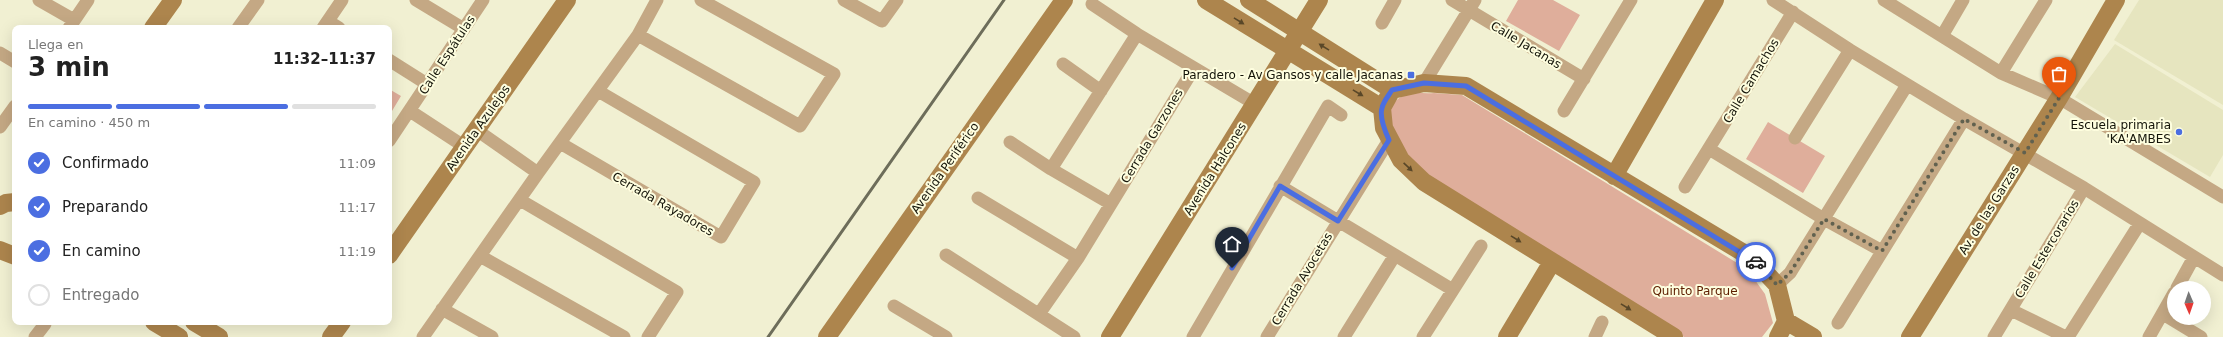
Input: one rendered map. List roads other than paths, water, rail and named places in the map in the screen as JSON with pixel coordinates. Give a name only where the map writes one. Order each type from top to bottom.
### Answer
[{"type":"street","points":[[39,0],[72,24],[88,0]]},
{"type":"street","points":[[155,25],[173,0]]},
{"type":"street","points":[[240,25],[258,0]]},
{"type":"street","points":[[325,24],[342,0]]},
{"type":"street","points":[[416,0],[464,29]]},
{"type":"street","name":"Calle Espátulas","points":[[392,137],[483,0]]},
{"type":"street","name":"Avenida Azulejos","points":[[392,251],[465,147],[478,131],[567,0]]},
{"type":"street","points":[[423,337],[538,173],[638,35],[657,0]]},
{"type":"street","points":[[638,35],[800,126],[834,74],[701,0]]},
{"type":"street","points":[[844,0],[882,21],[897,0]]},
{"type":"street","name":"Avenida Periférico","points":[[827,337],[1064,0]]},
{"type":"street","points":[[1206,0],[1288,52],[1382,108]]},
{"type":"street","points":[[1249,0],[1392,90]]},
{"type":"street","name":"Avenida Halcones","points":[[1110,337],[1301,33],[1319,0]]},
{"type":"street","points":[[1382,22],[1395,0]]},
{"type":"street","name":"Calle Jacanas","points":[[1452,0],[1472,5],[1584,80]]},
{"type":"street","points":[[1564,111],[1631,0]]},
{"type":"street","points":[[1614,176],[1715,0]]},
{"type":"street","name":"Calle Estercorarios","points":[[1773,0],[1907,85],[2084,188],[2223,275]]},
{"type":"street","points":[[1884,0],[2001,73],[2066,103],[2223,197]]},
{"type":"street","points":[[1942,36],[1963,0]]},
{"type":"street","points":[[2001,73],[2046,0]]},
{"type":"street","name":"Av. de las Garzas","points":[[1910,337],[2032,157],[2066,103],[2116,0]]},
{"type":"street","points":[[1092,4],[1137,34],[1255,104]]},
{"type":"street","points":[[1429,76],[1472,5]]},
{"type":"street","name":"Calle Camachos","points":[[1684,187],[1793,12]]},
{"type":"street","points":[[1051,169],[1137,34]]},
{"type":"street","points":[[1796,138],[1850,50]]},
{"type":"street","points":[[0,53],[12,60]]},
{"type":"street","points":[[392,62],[427,84]]},
{"type":"street","points":[[1063,64],[1101,91]]},
{"type":"street","name":"Cerrada Garzones","points":[[1039,314],[1078,258],[1194,68]]},
{"type":"street","points":[[1674,337],[1424,182],[1401,160],[1389,140],[1384,128],[1382,108],[1392,90],[1429,76],[1466,86],[1752,258],[1777,285],[1786,321],[1778,337]]},
{"type":"street","points":[[1777,285],[1790,273],[1907,85]]},
{"type":"street","name":"Cerrada Rayadores","points":[[560,143],[721,237],[754,182],[598,91]]},
{"type":"street","points":[[1193,337],[1328,106],[1341,115]]},
{"type":"street","points":[[0,127],[12,110]]},
{"type":"street","points":[[410,111],[465,147]]},
{"type":"street","points":[[1838,323],[1964,119]]},
{"type":"street","points":[[478,131],[538,173]]},
{"type":"street","name":"Cerrada Avocetas","points":[[1267,337],[1389,140]]},
{"type":"street","points":[[1010,142],[1051,169],[1111,204]]},
{"type":"street","points":[[1709,149],[1824,219],[1882,251]]},
{"type":"street","name":"Cerrada Avocetas","points":[[1280,186],[1453,290]]},
{"type":"street","name":"Calle Estercorarios","points":[[1994,337],[2084,188]]},
{"type":"street","points":[[978,198],[1078,258]]},
{"type":"street","points":[[520,200],[677,292],[648,337]]},
{"type":"street","points":[[0,206],[12,202]]},
{"type":"street","name":"Calle Estercorarios","points":[[2011,310],[2067,337],[2140,223]]},
{"type":"street","points":[[1423,337],[1481,246]]},
{"type":"street","points":[[1344,337],[1395,255]]},
{"type":"street","points":[[480,256],[624,337]]},
{"type":"street","points":[[946,256],[1074,337]]},
{"type":"street","points":[[2181,281],[2194,257]]},
{"type":"street","points":[[1507,337],[1552,262]]},
{"type":"street","points":[[894,306],[946,337]]},
{"type":"street","points":[[2149,337],[2167,306]]},
{"type":"street","points":[[442,309],[492,337]]},
{"type":"street","points":[[2163,314],[2201,337]]},
{"type":"street","points":[[1786,321],[1813,337]]},
{"type":"street","points":[[1594,337],[1602,322]]},
{"type":"street","points":[[35,337],[44,325]]},
{"type":"street","points":[[159,325],[179,337]]},
{"type":"street","points":[[199,325],[219,337]]},
{"type":"street","points":[[331,337],[340,325]]},
{"type":"railway","points":[[768,337],[1004,0]]},
{"type":"place","name":"Paradero - Av Gansos y calle Jacanas","points":[[1411,75]]},
{"type":"place","name":"Escuela primaria 'KA'AMBES","points":[[2179,132]]},
{"type":"park label","name":"Quinto Parque","points":[[1695,291]]}]
